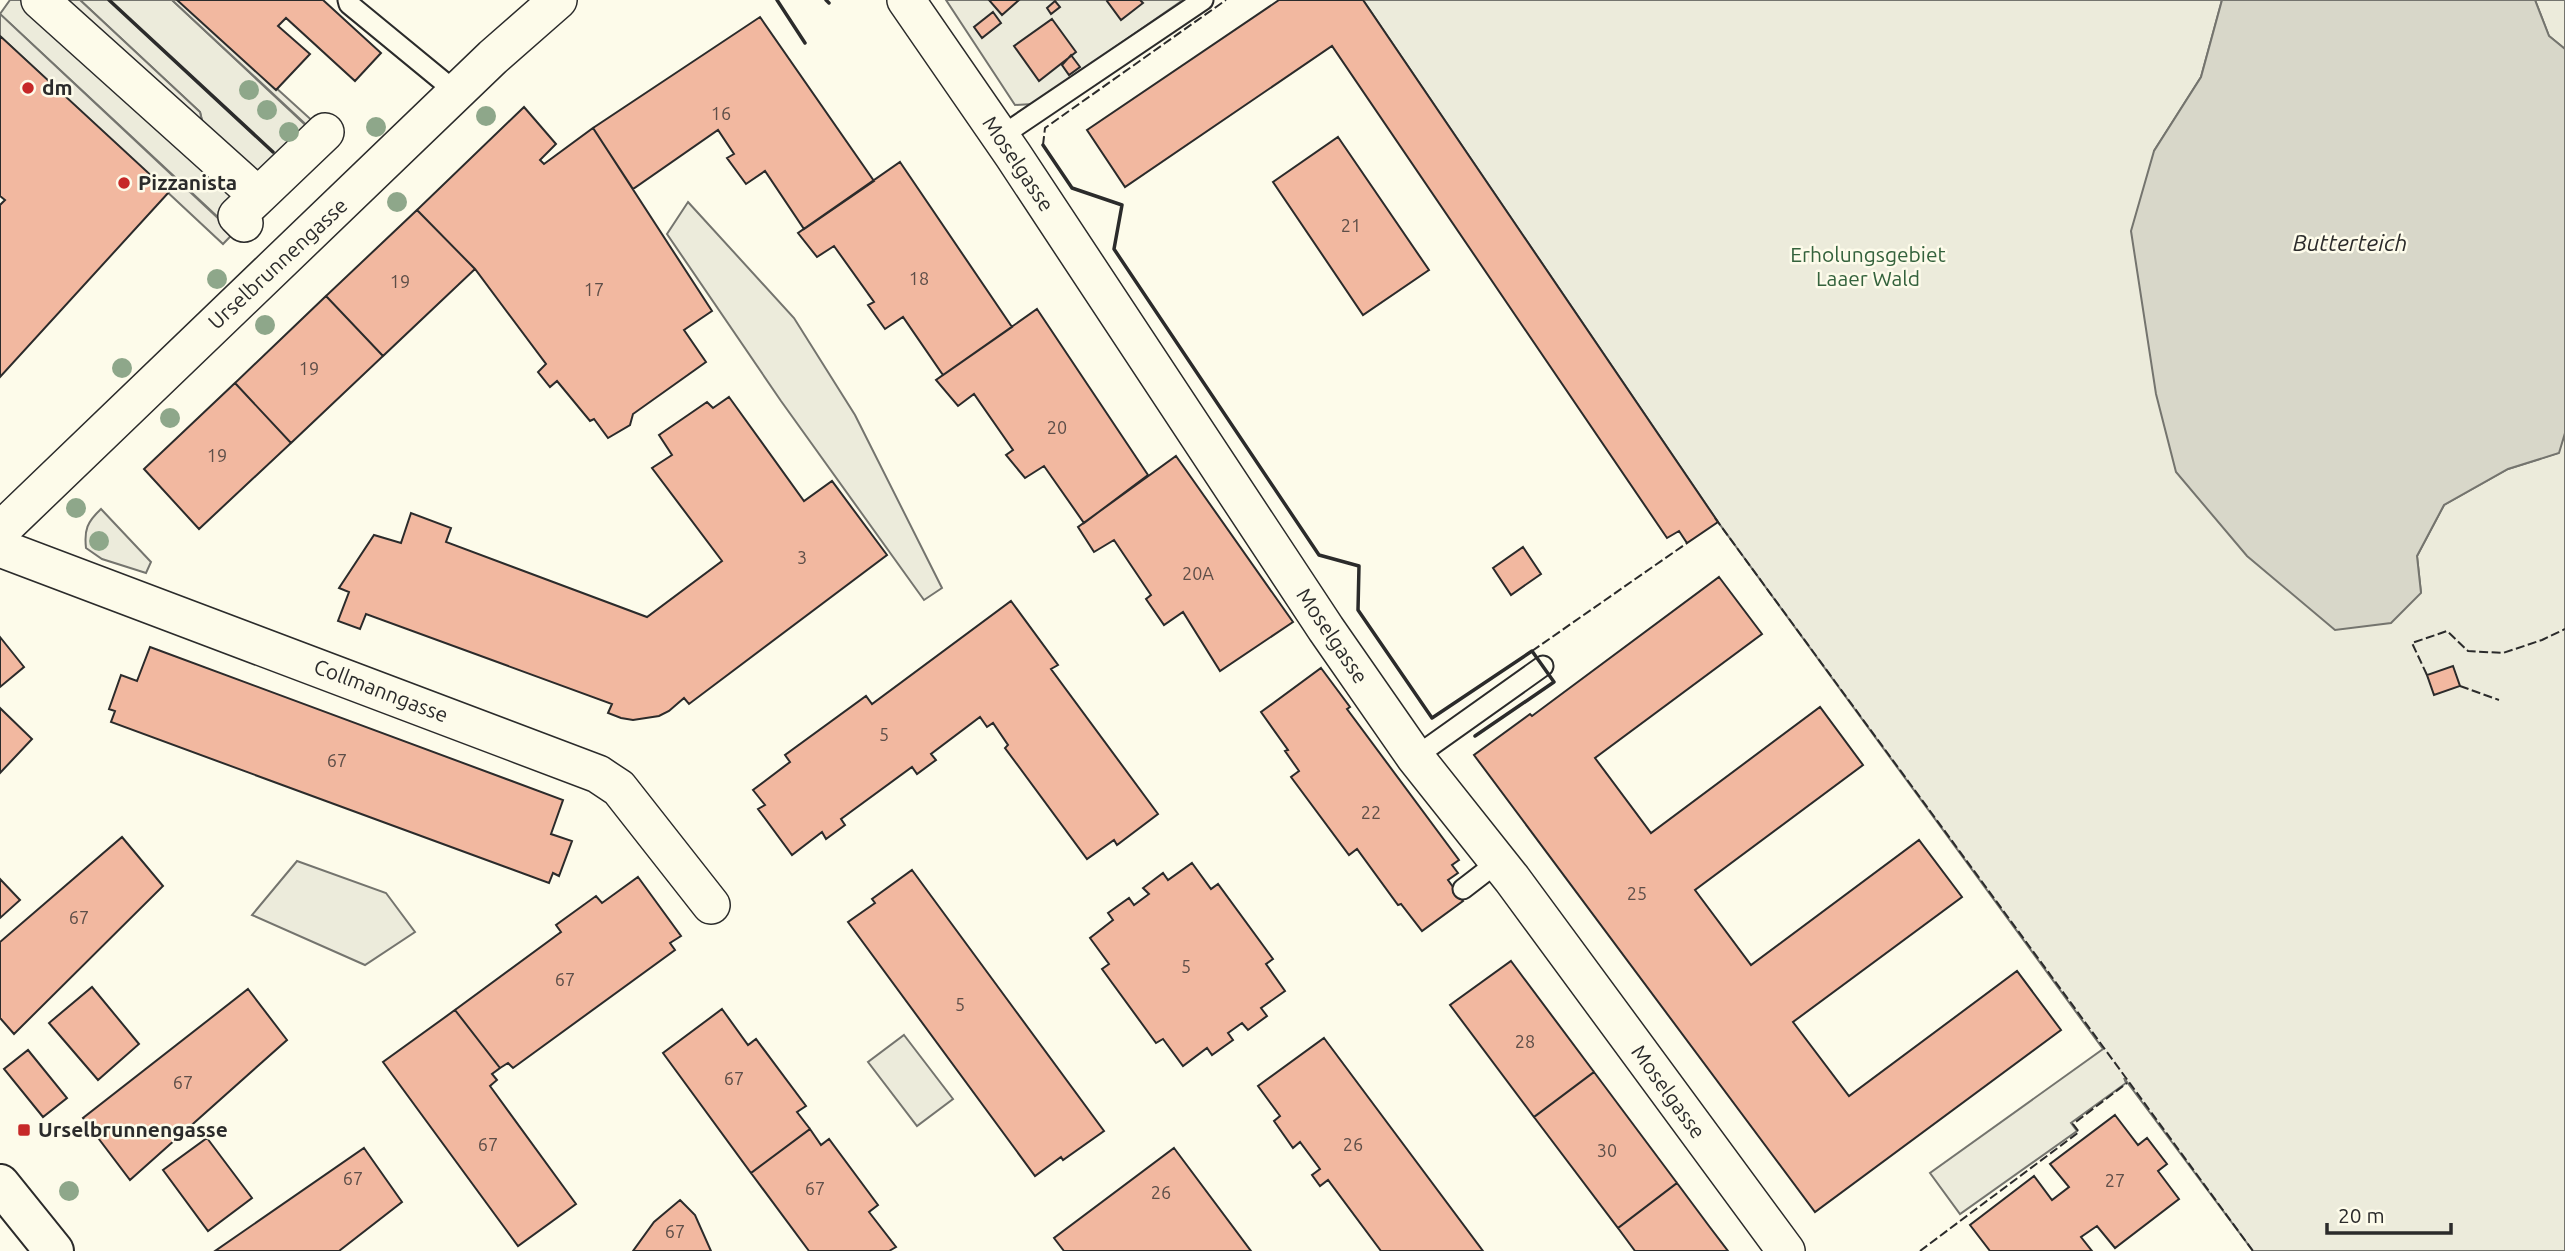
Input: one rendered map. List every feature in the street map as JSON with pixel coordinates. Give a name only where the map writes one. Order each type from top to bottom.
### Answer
[{"type":"main road","points":[[0,1184],[54,1251]]},
{"type":"street","points":[[40,0],[251,209],[325,132]]},
{"type":"street","name":"Urselbrunnengasse","points":[[0,531],[456,92],[558,0]]},
{"type":"street","name":"Moselgasse","points":[[906,0],[1000,136],[1326,629],[1415,757],[1498,862],[1786,1251]]},
{"type":"street","name":"Collmanngasse","points":[[0,548],[598,775],[619,788],[711,905]]},
{"type":"lane","points":[[348,0],[349,4],[456,92]]},
{"type":"lane","points":[[1000,136],[1203,0]]},
{"type":"lane","points":[[1415,757],[1543,666]]},
{"type":"lane","points":[[1463,889],[1498,862]]},
{"type":"green space","points":[[10,0],[22,0],[238,201],[221,220],[0,14]]},
{"type":"green space","points":[[80,0],[172,0],[314,133],[258,186],[205,133],[200,112]]},
{"type":"green space","points":[[946,0],[1183,0],[1033,104],[1015,105]]},
{"type":"green space","name":"Erholungsgebiet Laaer Wald","points":[[1363,0],[2222,0],[2201,77],[2154,151],[2421,593],[2417,556],[2444,505],[2508,469],[2558,453],[2565,433],[2565,1251],[2253,1251],[2124,1078],[2126,1083],[2071,1123],[2077,1131],[1960,1214],[1930,1173],[2103,1049],[1718,522]]},
{"type":"green space","points":[[2535,0],[2565,0],[2565,49],[2549,36]]},
{"type":"green space","points":[[688,202],[794,318],[855,415],[942,588],[924,600],[781,401],[667,234]]},
{"type":"green space","points":[[101,509],[151,562],[146,573],[102,559],[86,548],[88,527]]},
{"type":"green space","points":[[297,861],[386,893],[415,932],[365,965],[252,915]]},
{"type":"green space","points":[[904,1035],[953,1099],[917,1126],[868,1062]]},
{"type":"shaded area","points":[[22,0],[80,0],[200,112],[205,133],[258,186],[314,132],[172,0],[179,0],[328,135],[223,244],[0,36],[0,14],[220,220],[238,201]]},
{"type":"water","name":"Butterteich","points":[[2222,0],[2535,0],[2549,36],[2565,49],[2565,433],[2559,453],[2508,469],[2444,505],[2417,556],[2421,593],[2391,623],[2335,630],[2247,556],[2176,472],[2156,394],[2131,231],[2154,151],[2201,77]]},
{"type":"building","points":[[177,0],[323,0],[381,53],[355,81],[286,18],[278,26],[310,54],[276,90]]},
{"type":"building","points":[[989,0],[1019,0],[1002,15]]},
{"type":"building","points":[[1108,0],[1140,0],[1143,3],[1121,20]]},
{"type":"building","points":[[1279,0],[1363,0],[1718,522],[1687,543],[1679,531],[1667,538],[1332,46],[1125,187],[1087,130]]},
{"type":"building","points":[[1055,1],[1060,7],[1051,14],[1047,8]]},
{"type":"building","points":[[993,12],[1001,23],[982,38],[974,27]]},
{"type":"building","points":[[760,17],[874,181],[804,229],[765,171],[746,184],[727,158],[734,154],[718,130],[633,189],[593,128]]},
{"type":"building","points":[[1052,19],[1076,52],[1039,81],[1014,46]]},
{"type":"building","points":[[0,36],[169,192],[0,377],[0,205],[5,200],[0,196]]},
{"type":"building","points":[[1071,55],[1080,67],[1069,75],[1062,65]]},
{"type":"building","points":[[524,107],[556,144],[540,160],[544,164],[593,128],[712,311],[684,330],[706,362],[633,414],[630,425],[608,438],[594,419],[590,421],[557,381],[550,387],[538,372],[546,364],[475,269],[417,210]]},
{"type":"building","points":[[1338,137],[1429,270],[1363,315],[1273,182]]},
{"type":"building","points":[[900,162],[1012,327],[943,375],[903,317],[885,329],[868,305],[874,302],[834,246],[817,257],[798,233]]},
{"type":"building","points":[[417,210],[475,269],[383,356],[326,296]]},
{"type":"building","points":[[326,296],[383,356],[291,443],[235,383]]},
{"type":"building","points":[[1037,309],[1148,475],[1084,523],[1044,466],[1025,478],[1006,455],[1013,450],[974,394],[958,406],[936,380]]},
{"type":"building","points":[[235,383],[291,443],[199,529],[144,469]]},
{"type":"building","points":[[729,397],[804,501],[832,481],[887,555],[689,704],[684,698],[659,716],[633,720],[621,718],[608,713],[612,704],[366,614],[360,629],[338,621],[349,592],[339,588],[374,535],[401,543],[411,513],[451,528],[446,542],[647,617],[722,561],[652,468],[672,455],[659,435],[707,402],[713,408]]},
{"type":"building","points":[[1176,456],[1293,622],[1220,671],[1183,612],[1164,625],[1146,599],[1151,595],[1114,540],[1094,552],[1078,527]]},
{"type":"building","points":[[1523,547],[1541,574],[1511,595],[1493,568]]},
{"type":"building","points":[[1719,577],[1762,634],[1595,758],[1651,833],[1820,707],[1863,765],[1695,890],[1751,965],[1919,840],[1962,897],[1793,1022],[1849,1096],[2017,971],[2061,1030],[1815,1212],[1474,755],[1530,714],[1532,716]]},
{"type":"building","points":[[1011,601],[1058,665],[1051,669],[1158,814],[1117,845],[1114,840],[1087,859],[1005,748],[1008,745],[993,723],[987,727],[980,717],[931,754],[936,760],[917,774],[912,767],[841,819],[845,825],[826,839],[822,832],[792,855],[758,809],[765,805],[753,790],[790,762],[785,755],[866,696],[872,704]]},
{"type":"building","points":[[0,637],[24,667],[0,687]]},
{"type":"building","points":[[150,647],[563,800],[551,834],[572,841],[559,876],[553,873],[549,883],[111,722],[115,711],[109,709],[121,675],[137,681]]},
{"type":"building","points":[[2453,666],[2460,686],[2434,695],[2427,675]]},
{"type":"building","points":[[1321,668],[1350,707],[1347,709],[1459,860],[1452,865],[1458,873],[1448,880],[1463,901],[1422,931],[1401,904],[1398,905],[1357,849],[1349,855],[1291,777],[1299,771],[1285,751],[1288,750],[1261,712]]},
{"type":"building","points":[[0,708],[32,739],[0,773]]},
{"type":"building","points":[[122,837],[163,886],[14,1034],[0,1018],[0,942]]},
{"type":"building","points":[[1192,863],[1211,889],[1218,884],[1273,959],[1266,964],[1285,991],[1261,1008],[1267,1016],[1248,1030],[1242,1023],[1228,1033],[1233,1040],[1212,1055],[1207,1048],[1183,1066],[1163,1039],[1156,1043],[1102,969],[1109,964],[1090,938],[1113,920],[1108,913],[1129,898],[1134,905],[1149,894],[1143,888],[1163,873],[1168,880]]},
{"type":"building","points":[[912,870],[1104,1131],[1035,1176],[848,922],[875,903],[872,899]]},
{"type":"building","points":[[638,877],[681,936],[670,943],[675,950],[513,1068],[508,1063],[500,1068],[455,1010],[561,932],[556,925],[596,896],[602,903]]},
{"type":"building","points":[[0,879],[20,900],[0,918]]},
{"type":"building","points":[[1511,961],[1594,1072],[1534,1117],[1450,1005]]},
{"type":"building","points":[[92,987],[139,1044],[98,1080],[49,1023]]},
{"type":"building","points":[[248,989],[287,1040],[130,1180],[83,1118]]},
{"type":"building","points":[[722,1009],[748,1045],[756,1039],[806,1106],[797,1112],[810,1129],[751,1173],[663,1053]]},
{"type":"building","points":[[455,1010],[500,1068],[492,1074],[497,1080],[490,1086],[576,1204],[518,1246],[383,1062]]},
{"type":"building","points":[[1324,1038],[1483,1251],[1381,1251],[1328,1180],[1320,1186],[1312,1175],[1320,1169],[1300,1142],[1293,1148],[1274,1121],[1280,1116],[1258,1086]]},
{"type":"building","points":[[28,1050],[67,1098],[43,1117],[4,1069]]},
{"type":"building","points":[[1594,1072],[1677,1183],[1618,1228],[1534,1117]]},
{"type":"building","points":[[2115,1115],[2138,1145],[2147,1138],[2167,1164],[2158,1171],[2179,1199],[2115,1248],[2097,1226],[2081,1237],[2092,1251],[1990,1251],[1970,1225],[2034,1176],[2052,1200],[2069,1187],[2050,1164]]},
{"type":"building","points":[[810,1129],[821,1145],[829,1139],[878,1205],[869,1212],[896,1247],[889,1251],[809,1251],[751,1173]]},
{"type":"building","points":[[207,1138],[252,1198],[208,1231],[163,1170]]},
{"type":"building","points":[[364,1148],[402,1202],[339,1251],[215,1251]]},
{"type":"building","points":[[1174,1148],[1251,1251],[1064,1251],[1054,1238]]},
{"type":"building","points":[[1677,1183],[1728,1251],[1635,1251],[1618,1228]]},
{"type":"building","points":[[680,1200],[695,1215],[711,1251],[633,1251],[654,1222]]},
{"type":"fence","points":[[1043,145],[1045,128],[1226,0]]},
{"type":"fence","points":[[1715,518],[2253,1251]]},
{"type":"fence","points":[[1532,651],[1687,543]]},
{"type":"fence","points":[[2427,675],[2412,643],[2447,631],[2468,651],[2503,653],[2565,629]]},
{"type":"fence","points":[[2460,686],[2499,700]]},
{"type":"fence","points":[[1920,1251],[2079,1132],[2073,1124],[2127,1083]]},
{"type":"wall","points":[[109,0],[273,152]]},
{"type":"wall","points":[[777,0],[805,43]]},
{"type":"wall","points":[[826,0],[829,3]]},
{"type":"wall","points":[[1043,145],[1072,188],[1122,205],[1114,249],[1319,555],[1359,566],[1358,610],[1432,718],[1532,651],[1554,682],[1475,736]]},
{"type":"place","name":"dm","points":[[28,88]]},
{"type":"place","name":"Pizzanista","points":[[124,183]]},
{"type":"place","name":"Urselbrunnengasse","points":[[24,1130]]}]
